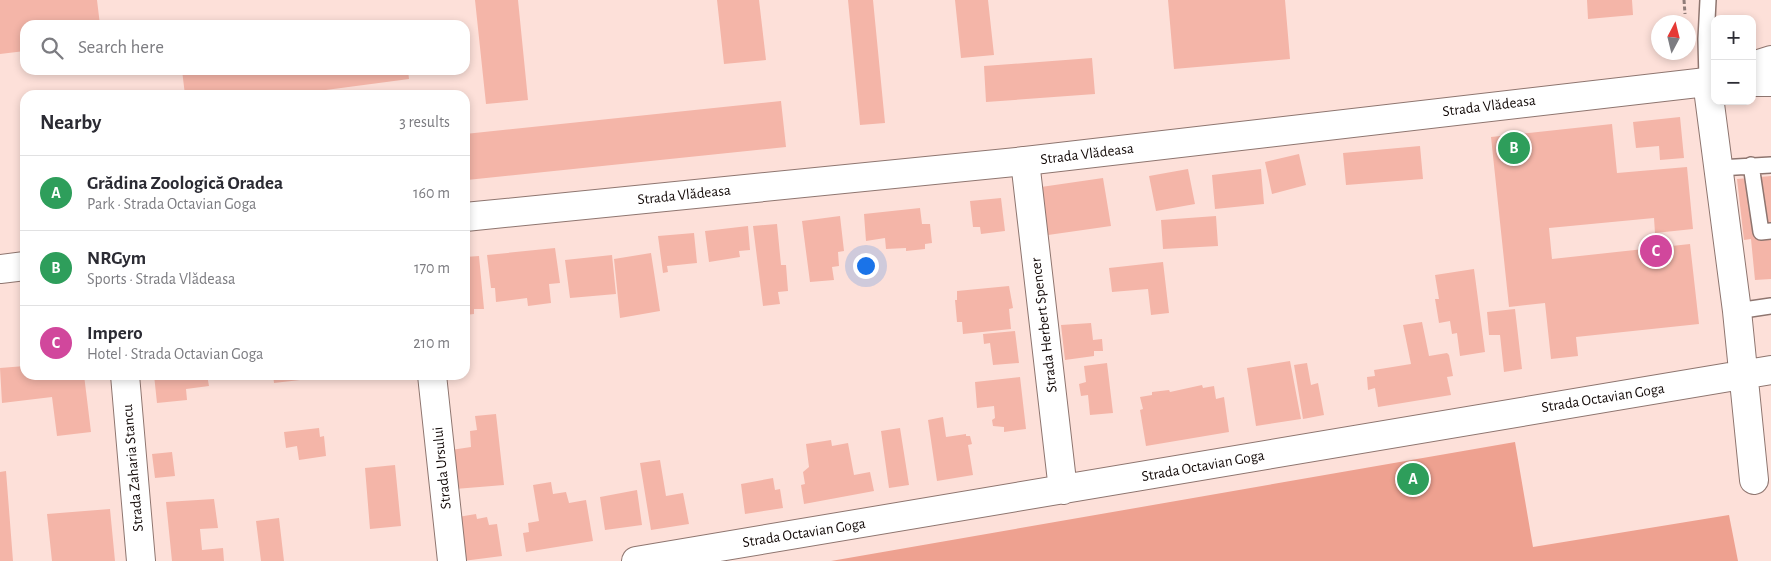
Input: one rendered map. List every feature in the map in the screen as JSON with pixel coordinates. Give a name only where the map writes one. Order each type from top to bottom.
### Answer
[{"type":"street","points":[[1756,65],[1771,60]]},
{"type":"street","name":"Strada Vlădeasa","points":[[470,216],[1025,161],[1711,80]]},
{"type":"street","points":[[1756,82],[1771,82]]},
{"type":"street","points":[[1714,105],[1719,168],[1737,311],[1754,480]]},
{"type":"street","name":"Strada Herbert Spencer","points":[[1025,161],[1063,490]]},
{"type":"street","points":[[0,269],[20,267]]},
{"type":"street","name":"Strada Octavian Goga","points":[[636,561],[1771,370]]},
{"type":"street","name":"Strada Zaharia Stancu","points":[[125,380],[141,561]]},
{"type":"street","name":"Strada Ursului","points":[[433,380],[452,561]]},
{"type":"lane","points":[[1708,0],[1706,39],[1711,73]]},
{"type":"lane","points":[[1719,168],[1771,164]]},
{"type":"lane","points":[[1751,165],[1761,232],[1771,231]]},
{"type":"lane","points":[[1737,311],[1771,306]]},
{"type":"shaded area","points":[[1515,442],[1533,547],[1729,515],[1738,561],[831,561]]},
{"type":"building","points":[[0,0],[97,0],[99,20],[20,20],[20,52],[0,54]]},
{"type":"building","points":[[475,0],[518,0],[528,100],[486,104]]},
{"type":"building","points":[[717,0],[759,0],[766,60],[724,64]]},
{"type":"building","points":[[848,0],[873,0],[885,123],[860,125]]},
{"type":"building","points":[[955,0],[988,0],[994,55],[961,58]]},
{"type":"building","points":[[1168,0],[1285,0],[1290,59],[1174,69]]},
{"type":"building","points":[[1587,0],[1632,0],[1633,15],[1588,19]]},
{"type":"building","points":[[1092,58],[1095,94],[986,102],[984,66]]},
{"type":"building","points":[[183,75],[409,75],[409,79],[326,90],[184,90]]},
{"type":"building","points":[[781,101],[786,147],[470,180],[470,133]]},
{"type":"building","points":[[1680,117],[1684,158],[1660,160],[1659,146],[1636,148],[1633,122]]},
{"type":"building","points":[[1612,124],[1617,173],[1687,167],[1693,229],[1655,233],[1654,218],[1549,228],[1552,259],[1690,244],[1699,324],[1576,337],[1578,356],[1551,359],[1545,303],[1509,307],[1491,137]]},
{"type":"building","points":[[1420,146],[1423,179],[1346,185],[1343,153]]},
{"type":"building","points":[[1299,154],[1306,185],[1272,194],[1265,162]]},
{"type":"building","points":[[1188,169],[1195,204],[1156,211],[1149,176]]},
{"type":"building","points":[[1261,169],[1264,204],[1215,209],[1212,175]]},
{"type":"building","points":[[1771,176],[1771,279],[1755,280],[1751,239],[1744,240],[1737,179]]},
{"type":"building","points":[[1103,178],[1111,226],[1048,235],[1041,187]]},
{"type":"building","points":[[1001,198],[1005,231],[981,234],[980,227],[973,227],[970,201]]},
{"type":"building","points":[[920,208],[922,224],[930,224],[932,243],[925,244],[925,249],[906,251],[906,248],[886,249],[885,238],[866,241],[864,214]]},
{"type":"building","points":[[840,216],[844,251],[838,252],[839,266],[832,267],[834,280],[810,282],[802,221]]},
{"type":"building","points":[[1216,216],[1218,246],[1163,249],[1161,220]]},
{"type":"building","points":[[777,224],[781,265],[786,265],[788,291],[778,292],[780,304],[763,306],[753,226]]},
{"type":"building","points":[[748,226],[750,250],[739,251],[740,257],[709,262],[705,231]]},
{"type":"building","points":[[694,233],[697,263],[667,266],[668,272],[663,273],[658,236]]},
{"type":"building","points":[[555,248],[560,283],[549,284],[551,303],[528,306],[527,298],[496,302],[495,288],[491,288],[487,255]]},
{"type":"building","points":[[651,253],[660,311],[620,318],[614,259]]},
{"type":"building","points":[[612,255],[616,294],[570,298],[565,260]]},
{"type":"building","points":[[479,256],[484,309],[474,309],[474,314],[470,314],[470,257]]},
{"type":"building","points":[[1163,262],[1169,313],[1151,315],[1148,289],[1112,292],[1109,268]]},
{"type":"building","points":[[1474,269],[1485,352],[1460,356],[1457,333],[1452,334],[1450,321],[1439,323],[1435,299],[1439,299],[1435,275]]},
{"type":"building","points":[[1009,286],[1013,308],[1009,309],[1011,329],[963,334],[962,322],[957,322],[955,300],[957,300],[957,291]]},
{"type":"building","points":[[1515,309],[1522,369],[1504,372],[1500,335],[1489,335],[1487,312]]},
{"type":"building","points":[[1422,322],[1429,356],[1447,353],[1449,355],[1453,376],[1447,377],[1451,395],[1378,407],[1375,388],[1368,390],[1367,377],[1375,376],[1374,370],[1411,364],[1403,325]]},
{"type":"building","points":[[1091,323],[1093,340],[1102,339],[1103,351],[1094,351],[1094,356],[1065,360],[1061,325]]},
{"type":"building","points":[[1015,331],[1019,363],[993,365],[990,343],[984,344],[983,334]]},
{"type":"building","points":[[1290,361],[1301,419],[1256,426],[1247,368]]},
{"type":"building","points":[[1107,363],[1113,413],[1090,415],[1088,395],[1081,396],[1079,384],[1086,382],[1084,366]]},
{"type":"building","points":[[1307,363],[1311,385],[1318,383],[1324,415],[1303,419],[1294,365]]},
{"type":"building","points":[[20,366],[20,380],[85,380],[91,432],[57,436],[52,397],[2,403],[0,368]]},
{"type":"building","points":[[1020,377],[1026,429],[1004,432],[1004,427],[993,426],[992,420],[995,418],[994,406],[977,408],[975,382]]},
{"type":"building","points":[[155,380],[208,380],[209,386],[186,389],[187,400],[157,403]]},
{"type":"building","points":[[274,380],[300,380],[274,383]]},
{"type":"building","points":[[1202,385],[1203,388],[1214,386],[1216,399],[1224,397],[1229,432],[1146,446],[1140,410],[1143,409],[1140,397],[1152,395],[1152,392],[1169,390],[1170,392]]},
{"type":"building","points":[[496,414],[504,485],[455,489],[451,450],[471,447],[470,431],[477,430],[475,416]]},
{"type":"building","points":[[943,417],[946,437],[966,434],[966,436],[970,436],[972,444],[968,445],[973,475],[937,481],[928,420]]},
{"type":"building","points":[[319,428],[320,437],[324,436],[326,456],[299,460],[297,446],[286,448],[284,432]]},
{"type":"building","points":[[900,428],[909,485],[889,488],[881,431]]},
{"type":"building","points":[[831,440],[832,446],[848,443],[854,475],[870,472],[874,491],[804,504],[801,485],[805,484],[803,472],[809,467],[806,444]]},
{"type":"building","points":[[172,452],[175,476],[155,478],[152,454]]},
{"type":"building","points":[[660,460],[666,496],[683,493],[689,524],[651,530],[640,463]]},
{"type":"building","points":[[395,465],[401,526],[370,529],[365,468]]},
{"type":"building","points":[[6,471],[13,561],[0,561],[0,472]]},
{"type":"building","points":[[773,478],[775,490],[780,489],[783,508],[745,514],[741,484]]},
{"type":"building","points":[[551,482],[553,494],[566,492],[569,503],[586,500],[593,541],[526,552],[523,533],[529,532],[528,523],[539,521],[533,485]]},
{"type":"building","points":[[637,490],[642,525],[605,530],[600,497]]},
{"type":"building","points":[[214,499],[218,528],[200,529],[202,550],[223,548],[224,561],[172,561],[166,502]]},
{"type":"building","points":[[110,509],[115,561],[52,561],[47,514]]},
{"type":"building","points":[[476,514],[477,519],[487,517],[489,525],[497,524],[502,556],[463,561],[458,517]]},
{"type":"building","points":[[279,518],[284,561],[261,561],[256,521]]},
{"type":"place","name":"NRGym","points":[[1514,148]]},
{"type":"place","name":"Impero","points":[[1656,251]]},
{"type":"place","name":"Grădina Zoologică Oradea","points":[[1413,479]]}]
